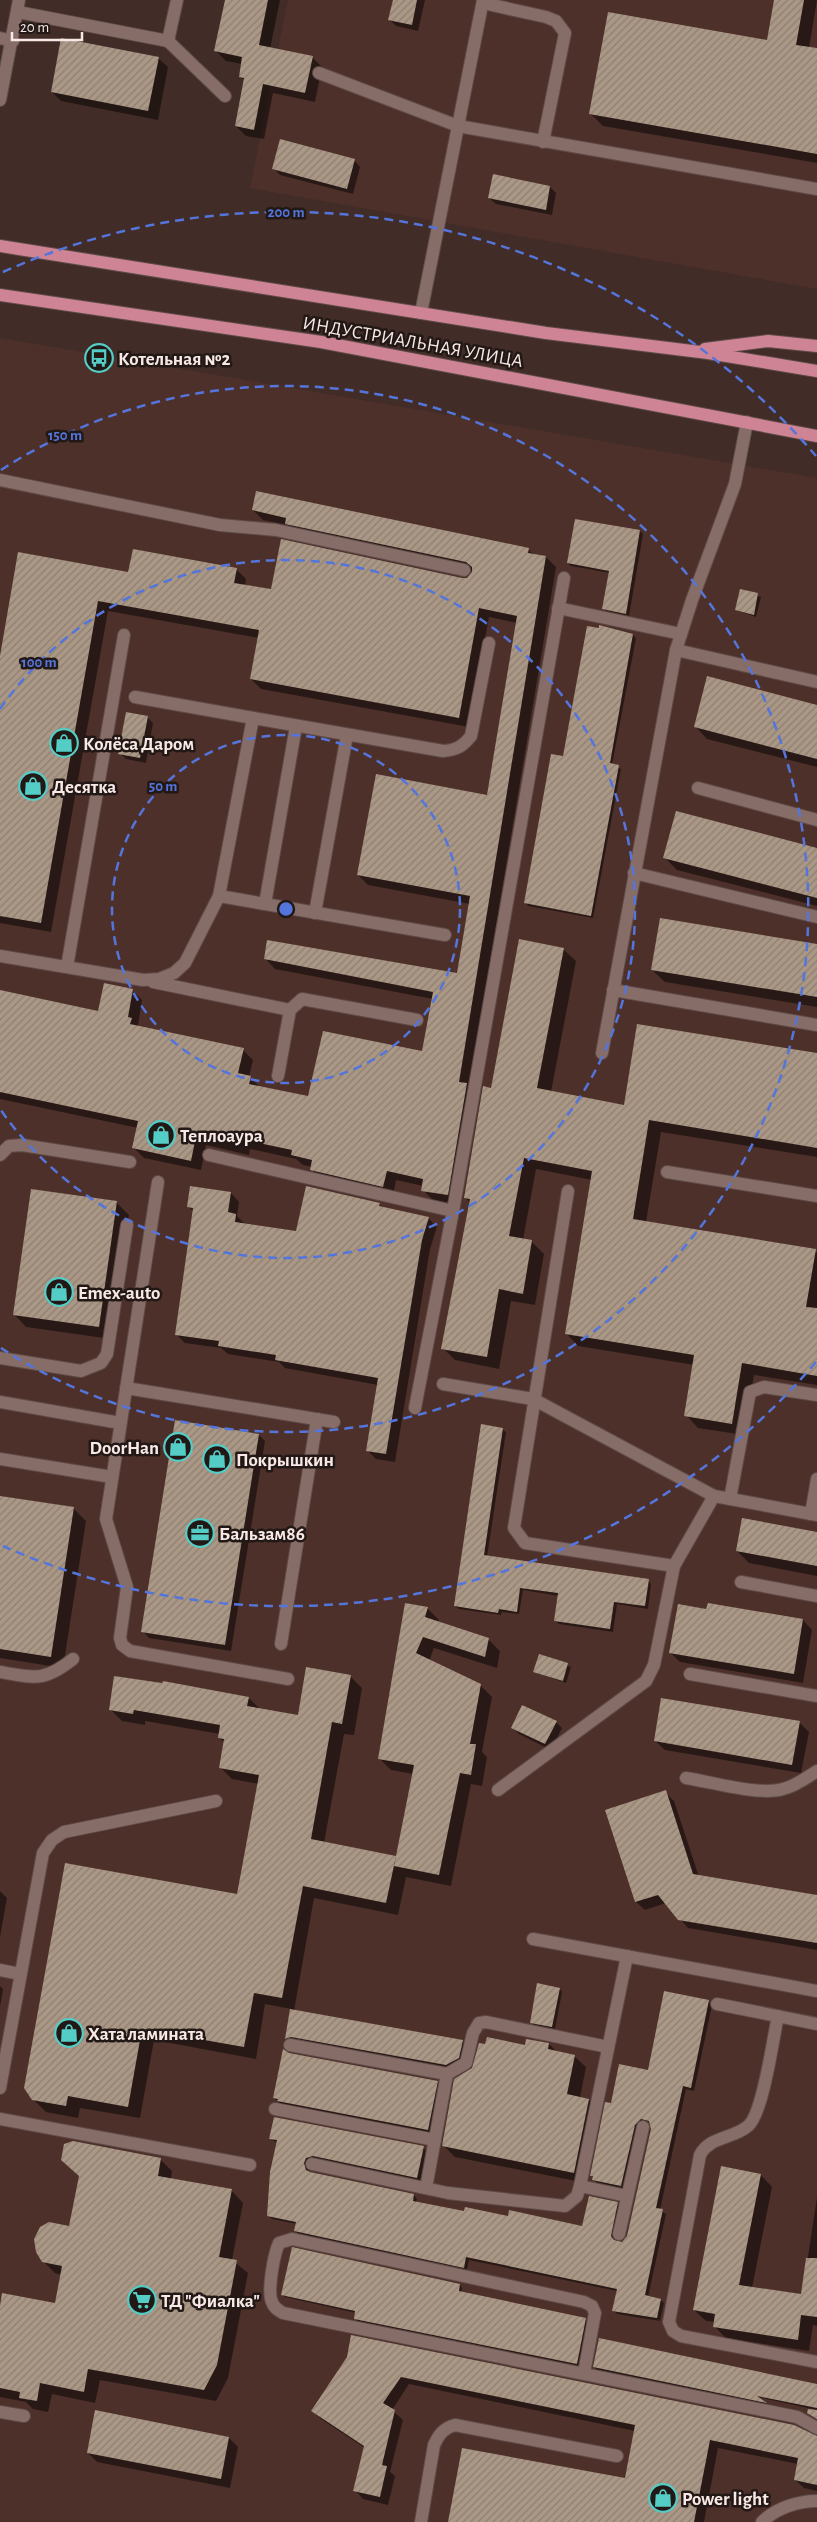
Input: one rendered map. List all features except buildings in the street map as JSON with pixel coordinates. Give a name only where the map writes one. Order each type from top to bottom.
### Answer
[{"type":"main road","name":"ИНДУСТРИАЛЬНАЯ УЛИЦА","points":[[0,246],[546,333],[688,351],[817,371]]},
{"type":"main road","name":"ИНДУСТРИАЛЬНАЯ УЛИЦА","points":[[0,295],[321,342],[817,436]]},
{"type":"main road","points":[[688,351],[768,341],[817,346]]},
{"type":"lane","points":[[168,41],[176,0]]},
{"type":"lane","points":[[421,312],[483,2],[556,20],[565,33],[543,142]]},
{"type":"lane","points":[[0,100],[6,40],[19,6],[168,41],[225,96]]},
{"type":"lane","points":[[319,73],[458,126],[817,189]]},
{"type":"lane","points":[[602,1053],[676,650],[735,484],[747,422]]},
{"type":"lane","points":[[0,480],[220,525],[276,530],[464,570]]},
{"type":"lane","points":[[415,1408],[453,1211],[564,578]]},
{"type":"lane","points":[[558,608],[681,634]]},
{"type":"lane","points":[[66,967],[124,635]]},
{"type":"lane","points":[[135,697],[443,751],[454,750],[464,745],[471,736],[489,643]]},
{"type":"lane","points":[[676,650],[817,682]]},
{"type":"lane","points":[[143,980],[159,979],[174,973],[185,963],[219,896],[253,718]]},
{"type":"lane","points":[[265,904],[296,726]]},
{"type":"lane","points":[[315,913],[348,735]]},
{"type":"lane","points":[[698,788],[817,820]]},
{"type":"lane","points":[[634,873],[817,917]]},
{"type":"lane","points":[[219,896],[445,935]]},
{"type":"lane","points":[[0,956],[143,980],[290,1010]]},
{"type":"lane","points":[[613,990],[817,1025]]},
{"type":"lane","points":[[278,1076],[290,1010],[302,999],[417,1020]]},
{"type":"lane","points":[[0,1155],[9,1146],[22,1145],[130,1162]]},
{"type":"lane","points":[[209,1155],[453,1211]]},
{"type":"lane","points":[[667,1172],[817,1196]]},
{"type":"lane","points":[[158,1182],[106,1519],[127,1587],[120,1638],[122,1645],[130,1651],[288,1679]]},
{"type":"lane","points":[[568,1191],[533,1399],[514,1528],[517,1536],[525,1543],[674,1566]]},
{"type":"lane","points":[[0,1358],[81,1371],[102,1363],[108,1354],[127,1225]]},
{"type":"lane","points":[[443,1384],[533,1399],[714,1496],[814,1514],[817,1479]]},
{"type":"lane","points":[[730,1499],[750,1392],[764,1386],[817,1395]]},
{"type":"lane","points":[[126,1388],[334,1422]]},
{"type":"lane","points":[[0,1402],[120,1423]]},
{"type":"lane","points":[[281,1644],[317,1419]]},
{"type":"lane","points":[[0,1458],[112,1477]]},
{"type":"lane","points":[[498,1790],[646,1681],[654,1665],[674,1566],[714,1496]]},
{"type":"lane","points":[[741,1582],[817,1596]]},
{"type":"lane","points":[[0,1672],[30,1677],[46,1676],[51,1675],[74,1659]]},
{"type":"lane","points":[[690,1674],[817,1696]]},
{"type":"lane","points":[[686,1778],[766,1791],[781,1790],[796,1785],[817,1771]]},
{"type":"lane","points":[[0,2088],[43,1852],[52,1840],[64,1832],[216,1801]]},
{"type":"lane","points":[[533,1938],[817,1991]]},
{"type":"lane","points":[[312,2164],[448,2192],[565,2206],[577,2196],[580,2186],[627,1956]]},
{"type":"lane","points":[[0,1970],[20,1974]]},
{"type":"lane","points":[[717,2004],[817,2024]]},
{"type":"lane","points":[[778,2016],[757,2116],[742,2131],[710,2142],[704,2147],[700,2155],[669,2322],[673,2331],[681,2336],[817,2362]]},
{"type":"lane","points":[[290,2045],[447,2074],[466,2062],[473,2033],[479,2023],[486,2022],[608,2047]]},
{"type":"lane","points":[[426,2188],[447,2074]]},
{"type":"lane","points":[[274,2109],[435,2140]]},
{"type":"lane","points":[[0,2119],[250,2164]]},
{"type":"lane","points":[[619,2234],[643,2127]]},
{"type":"lane","points":[[580,2186],[627,2196]]},
{"type":"lane","points":[[584,2373],[595,2313],[592,2306],[584,2302],[292,2238],[279,2243],[276,2250],[270,2293],[271,2301],[283,2313],[797,2417],[817,2428]]},
{"type":"lane","points":[[0,2412],[24,2416]]},
{"type":"lane","points":[[421,2522],[434,2445],[438,2435],[446,2427],[455,2425],[617,2456]]},
{"type":"lane","points":[[762,2522],[780,2509],[794,2504],[817,2501]]},
{"type":"shaded area","points":[[288,0],[817,0],[817,289],[250,188]]},
{"type":"shaded area","points":[[0,338],[817,478],[817,2522],[0,2522]]},
{"type":"place","name":"Котельная №2","points":[[99,358]]},
{"type":"place","name":"Колёса Даром","points":[[64,743]]},
{"type":"place","name":"Десятка","points":[[33,786]]},
{"type":"place","name":"Теплоаура","points":[[161,1135]]},
{"type":"place","name":"Emex-auto","points":[[59,1292]]},
{"type":"place","name":"DoorHan","points":[[178,1447]]},
{"type":"place","name":"Покрышкин","points":[[217,1459]]},
{"type":"place","name":"Бальзам86","points":[[200,1533]]},
{"type":"place","name":"Хата ламината","points":[[69,2033]]},
{"type":"place","name":"ТД \"Фиалка\"","points":[[142,2300]]},
{"type":"place","name":"Power light","points":[[663,2498]]}]
